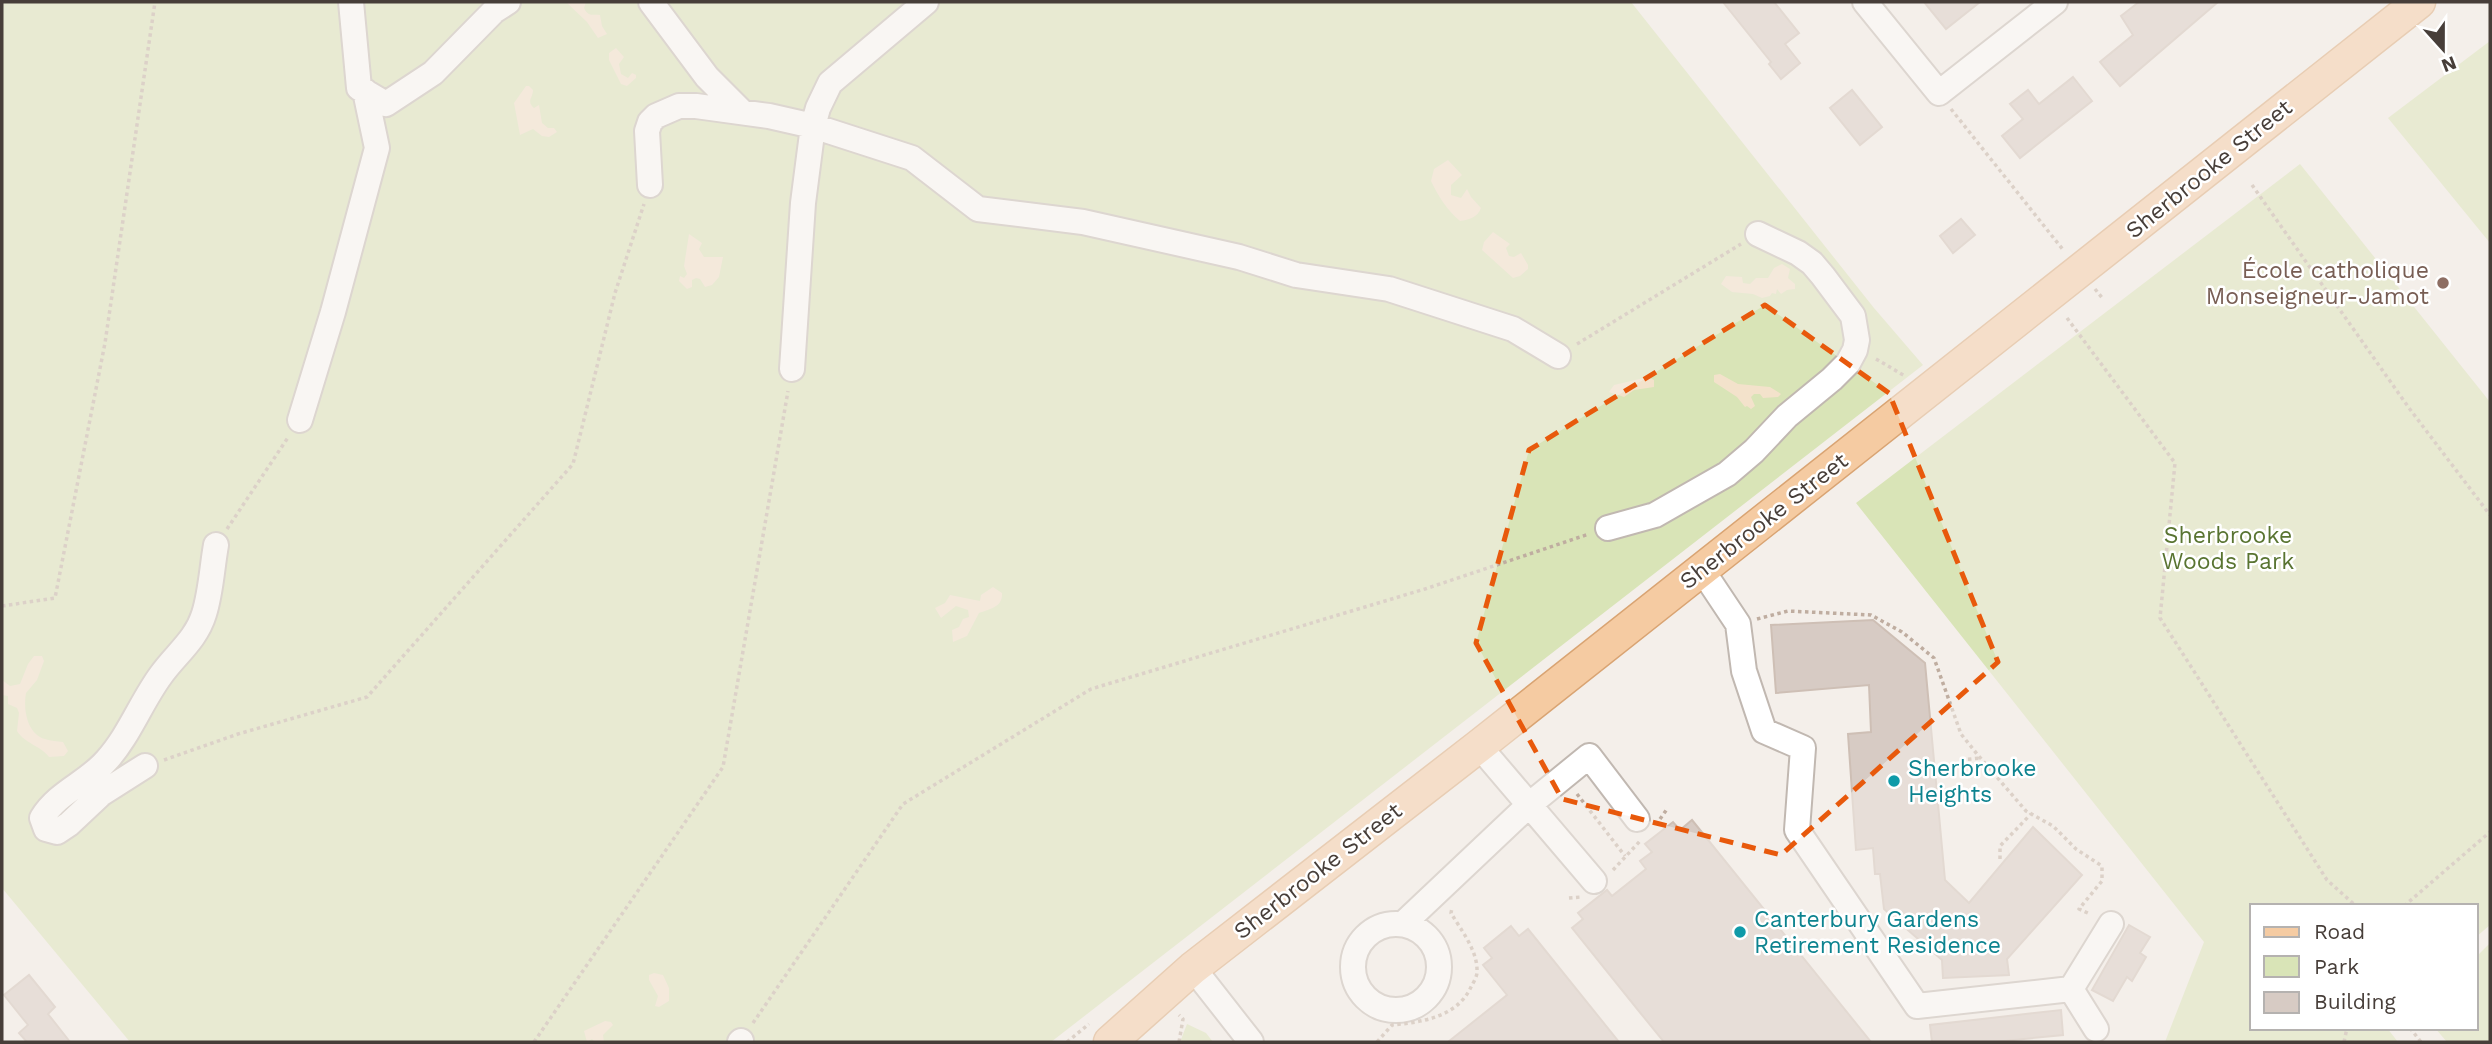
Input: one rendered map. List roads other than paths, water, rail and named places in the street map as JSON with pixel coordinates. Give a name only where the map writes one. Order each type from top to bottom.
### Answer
[{"type":"main road","name":"Sherbrooke Street","points":[[1110,1042],[1193,968],[1479,746],[2419,2]]},
{"type":"street","points":[[351,2],[359,88],[386,104],[433,73],[494,11],[508,2]]},
{"type":"street","points":[[651,2],[707,77],[742,112]]},
{"type":"street","points":[[792,369],[803,203],[813,126],[818,108],[830,83],[926,2]]},
{"type":"street","points":[[1865,2],[1939,93],[2054,2]]},
{"type":"street","points":[[300,420],[377,148],[365,91]]},
{"type":"street","points":[[650,185],[648,131],[650,122],[656,116],[679,106],[742,112],[813,126],[912,158],[978,209],[1083,222],[1239,257],[1296,275],[1390,289],[1513,330],[1558,356]]},
{"type":"street","points":[[1608,528],[1655,515],[1727,474],[1754,451],[1787,416],[1832,379],[1848,363],[1855,350],[1857,340],[1853,316],[1823,276],[1812,263],[1798,253],[1758,234]]},
{"type":"street","points":[[145,766],[101,794],[57,832],[46,830],[42,818],[49,807],[108,760],[161,674],[197,631],[204,613],[216,545]]},
{"type":"street","points":[[1702,570],[1738,624],[1744,671],[1764,731],[1803,748],[1797,830],[1917,1006],[2071,989]]},
{"type":"street","points":[[1479,746],[1597,883]]},
{"type":"street","points":[[1403,924],[1535,813],[1589,756],[1646,826]]},
{"type":"street","points":[[2071,989],[2111,924]]},
{"type":"street","points":[[1193,968],[1251,1042]]},
{"type":"street","points":[[2071,989],[2096,1029]]},
{"type":"place","name":"École catholique Monseigneur-Jamot","points":[[2443,283]]},
{"type":"place","name":"Sherbrooke Heights","points":[[1894,781]]},
{"type":"place","name":"Canterbury Gardens Retirement Residence","points":[[1740,932]]},
{"type":"park label","name":"Sherbrooke Woods Park","points":[[2228,548]]}]
